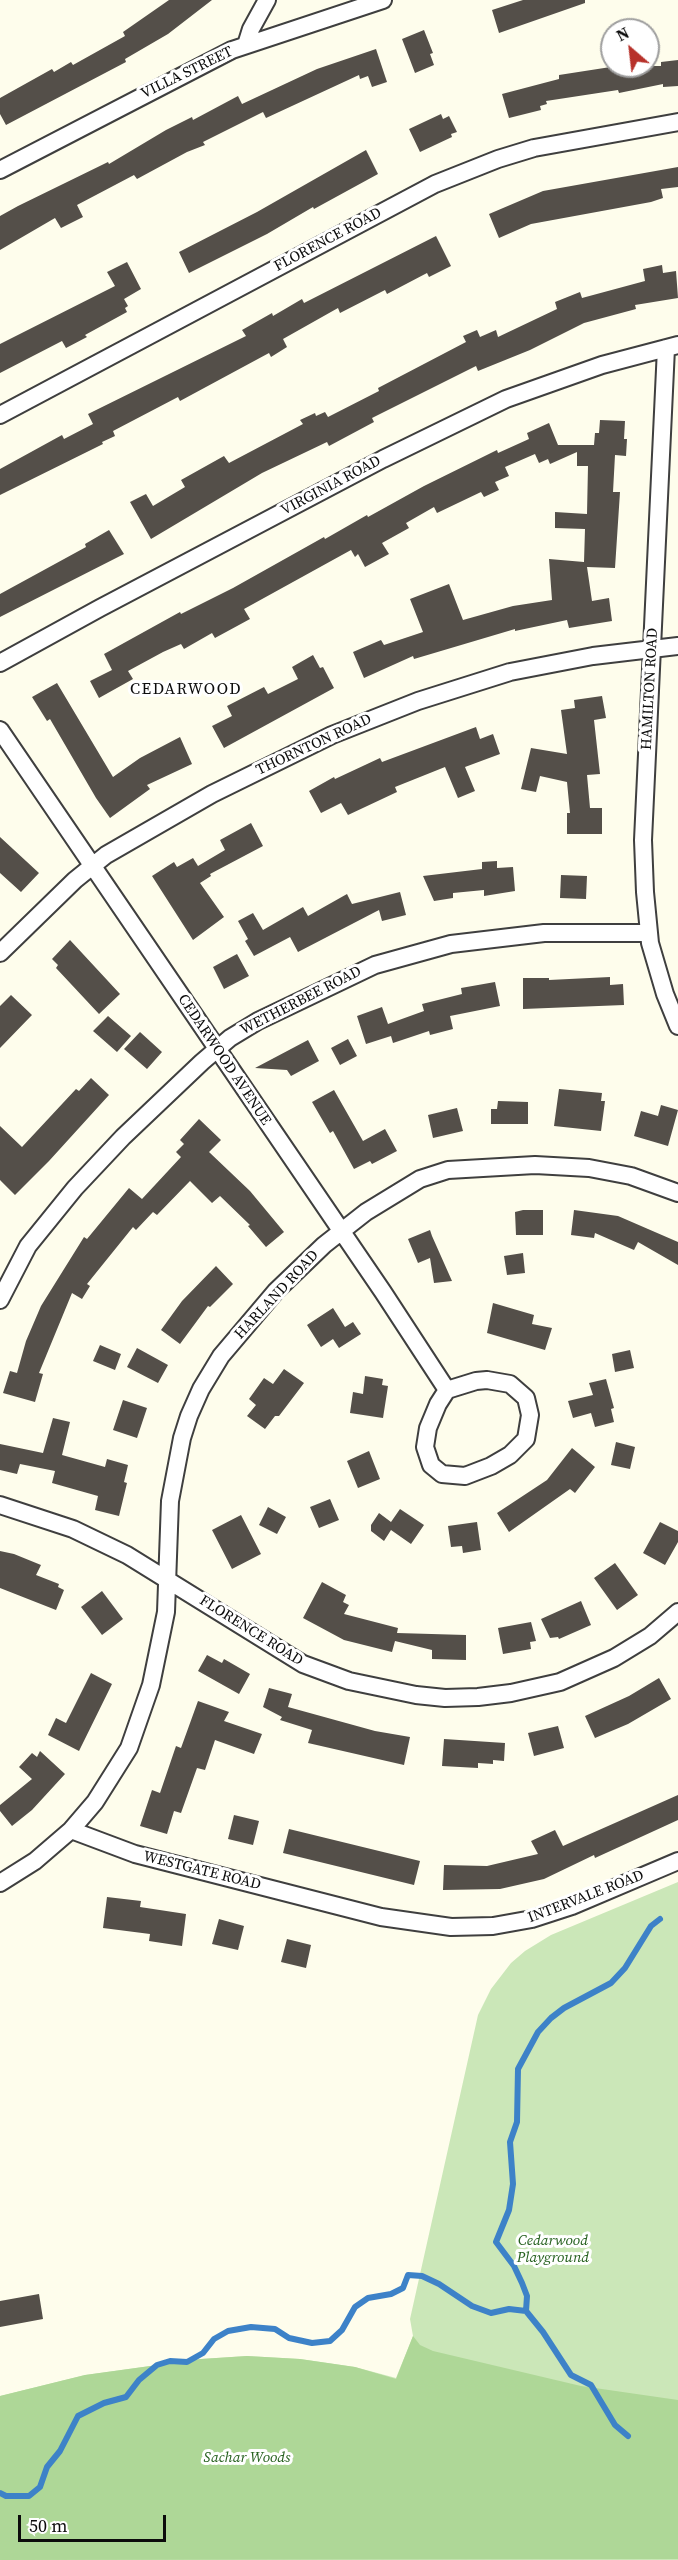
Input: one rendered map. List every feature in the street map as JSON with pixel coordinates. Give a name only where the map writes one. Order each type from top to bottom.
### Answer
[{"type":"street","points":[[246,45],[251,29],[267,0]]},
{"type":"street","name":"VILLA STREET","points":[[0,170],[205,62],[246,45],[383,0]]},
{"type":"street","name":"FLORENCE ROAD","points":[[0,415],[415,194],[458,174],[534,148],[678,122]]},
{"type":"street","name":"HAMILTON ROAD","points":[[672,346],[652,648],[643,840],[649,933],[656,967],[678,1026]]},
{"type":"street","name":"VIRGINIA ROAD","points":[[0,663],[383,459],[506,399],[574,374],[672,346]]},
{"type":"street","name":"THORNTON ROAD","points":[[0,953],[91,866],[131,839],[283,758],[376,716],[459,687],[530,667],[592,656],[678,646]]},
{"type":"street","name":"CEDARWOOD AVENUE","points":[[0,730],[383,1292],[447,1390]]},
{"type":"street","name":"WETHERBEE ROAD","points":[[0,1300],[28,1246],[75,1188],[146,1115],[216,1050],[258,1021],[375,965],[409,954],[461,942],[517,935],[571,932],[649,933]]},
{"type":"street","name":"HARLAND ROAD","points":[[71,1830],[109,1783],[138,1727],[157,1660],[166,1612],[169,1579],[169,1523],[175,1471],[182,1438],[198,1396],[221,1356],[258,1311],[303,1265],[340,1232],[384,1200],[420,1179],[448,1170],[466,1167],[535,1165],[589,1168],[631,1176],[678,1193]]},
{"type":"street","points":[[487,1380],[501,1381],[517,1388],[530,1406],[530,1422],[526,1439],[510,1455],[491,1466],[465,1476],[442,1474],[431,1465],[425,1447],[432,1416],[447,1390],[470,1382],[487,1380]]},
{"type":"street","name":"FLORENCE ROAD","points":[[0,1504],[73,1529],[120,1551],[169,1579],[276,1649],[317,1670],[367,1686],[445,1698],[511,1693],[574,1677],[633,1647],[678,1612]]},
{"type":"street","points":[[0,1883],[41,1856],[71,1830]]},
{"type":"street","name":"WESTGATE ROAD","points":[[71,1830],[135,1854],[381,1917],[421,1924]]},
{"type":"street","name":"INTERVALE ROAD","points":[[421,1924],[478,1927],[532,1919],[572,1906],[678,1861]]},
{"type":"green space","name":"Cedarwood Playground","points":[[678,1882],[678,2560],[0,2560],[0,2396],[85,2375],[201,2359],[247,2356],[300,2359],[355,2367],[396,2378],[413,2336],[410,2319],[478,2015],[491,1989],[511,1963],[525,1951],[551,1935]]},
{"type":"green space","name":"Sachar Woods","points":[[413,2336],[420,2345],[433,2351],[581,2386],[678,2400],[678,2559],[0,2560],[0,2396],[85,2375],[201,2359],[247,2356],[300,2359],[355,2367],[396,2379]]},
{"type":"building","points":[[169,0],[212,0],[168,34],[125,59],[126,62],[6,125],[0,114],[0,98],[52,69],[54,72],[71,62],[73,65],[125,36],[123,32]]},
{"type":"building","points":[[523,0],[585,0],[585,3],[499,33],[492,10]]},
{"type":"building","points":[[424,30],[433,53],[430,54],[434,65],[415,73],[402,39]]},
{"type":"building","points":[[376,49],[387,82],[372,87],[368,76],[360,79],[359,75],[266,118],[263,112],[203,142],[205,145],[137,179],[134,175],[77,205],[83,217],[61,228],[55,218],[0,250],[0,216],[18,206],[108,162],[109,164],[166,130],[192,117],[193,120],[238,96],[242,104],[317,69]]},
{"type":"building","points":[[678,60],[678,86],[663,87],[663,84],[619,93],[618,90],[546,101],[547,104],[540,106],[541,110],[509,118],[502,94],[559,79],[559,75],[600,69],[600,78],[660,78],[661,62]]},
{"type":"building","points":[[441,114],[443,119],[449,116],[457,132],[451,134],[452,137],[420,152],[409,129]]},
{"type":"building","points":[[366,150],[378,174],[189,273],[179,252],[257,212]]},
{"type":"building","points":[[678,167],[678,187],[661,189],[663,198],[651,202],[531,224],[499,238],[489,214],[543,191]]},
{"type":"building","points":[[436,236],[451,266],[429,277],[427,273],[387,294],[385,290],[340,313],[338,308],[283,339],[287,347],[271,357],[269,353],[180,401],[178,397],[113,431],[115,436],[102,442],[103,444],[0,495],[0,469],[62,435],[64,439],[93,424],[88,414],[246,336],[242,330],[272,313],[273,316],[302,299],[304,303]]},
{"type":"building","points":[[127,262],[141,289],[124,299],[128,306],[125,308],[127,312],[66,348],[62,341],[0,373],[0,344],[115,286],[107,272]]},
{"type":"building","points":[[662,265],[663,273],[676,271],[678,298],[635,305],[636,309],[584,323],[530,350],[478,371],[476,366],[372,418],[374,422],[329,446],[327,442],[262,473],[151,539],[130,502],[146,494],[153,506],[185,487],[181,480],[224,456],[229,463],[303,424],[300,420],[315,413],[316,416],[325,412],[328,417],[466,342],[463,336],[477,330],[480,337],[496,330],[498,337],[557,309],[555,302],[580,292],[582,298],[645,281],[643,269]]},
{"type":"building","points":[[600,420],[625,421],[624,439],[627,439],[626,456],[615,455],[613,492],[620,492],[615,568],[587,567],[592,601],[609,598],[612,621],[569,628],[567,620],[515,631],[515,629],[414,659],[413,656],[364,678],[353,652],[381,640],[384,645],[423,632],[410,599],[449,584],[463,620],[513,606],[552,600],[549,559],[584,562],[585,529],[555,528],[555,512],[587,514],[588,466],[577,466],[577,452],[550,464],[548,459],[539,463],[535,454],[505,467],[509,476],[495,482],[499,490],[484,497],[481,492],[437,513],[434,507],[406,523],[409,528],[382,543],[389,554],[365,567],[358,554],[355,557],[351,550],[244,609],[250,619],[215,638],[212,633],[184,649],[181,644],[128,671],[133,679],[99,698],[90,681],[112,670],[104,654],[180,612],[181,614],[233,588],[324,537],[325,539],[424,486],[497,450],[498,453],[529,439],[527,433],[549,423],[558,445],[594,445],[595,433],[599,433]]},
{"type":"building","points":[[109,530],[124,554],[0,617],[0,594],[86,547],[85,544]]},
{"type":"building","points":[[313,655],[320,668],[323,667],[334,688],[224,748],[212,726],[232,716],[227,706],[264,687],[268,694],[298,679],[292,667]]},
{"type":"building","points":[[57,683],[113,777],[140,758],[180,737],[192,764],[147,785],[150,789],[110,818],[50,719],[47,721],[32,697]]},
{"type":"building","points":[[602,696],[606,718],[594,720],[600,774],[587,775],[590,808],[602,808],[602,834],[567,834],[567,813],[570,813],[567,782],[540,776],[536,792],[521,789],[531,748],[567,754],[561,710],[575,708],[574,700]]},
{"type":"building","points":[[476,727],[480,739],[493,734],[500,754],[465,767],[475,791],[458,798],[445,767],[395,787],[397,792],[348,815],[341,803],[321,813],[309,791],[334,777],[335,779],[380,758],[382,762]]},
{"type":"building","points":[[251,823],[263,846],[210,874],[211,876],[200,883],[224,917],[193,940],[152,876],[174,862],[177,867],[193,858],[198,866],[225,850],[220,840]]},
{"type":"building","points":[[0,837],[39,873],[21,892],[0,873]]},
{"type":"building","points":[[497,861],[497,868],[513,867],[515,891],[484,896],[484,890],[453,893],[453,898],[434,901],[423,876],[482,869],[482,862]]},
{"type":"building","points":[[561,875],[587,876],[586,899],[560,898]]},
{"type":"building","points":[[400,892],[406,915],[382,921],[379,910],[298,952],[290,937],[254,956],[245,941],[248,939],[238,921],[253,913],[263,930],[303,907],[308,916],[347,894],[352,904]]},
{"type":"building","points":[[70,940],[120,994],[99,1014],[56,968],[58,965],[52,959]]},
{"type":"building","points":[[237,954],[249,976],[224,989],[213,967]]},
{"type":"building","points":[[610,977],[610,985],[623,984],[624,1005],[523,1009],[523,978],[549,978],[549,980]]},
{"type":"building","points":[[495,982],[500,1006],[450,1016],[453,1029],[430,1035],[429,1031],[393,1043],[391,1036],[366,1044],[357,1016],[382,1007],[388,1024],[424,1011],[422,1004],[462,994],[461,988]]},
{"type":"building","points":[[11,995],[32,1015],[0,1048],[0,1006]]},
{"type":"building","points":[[108,1016],[131,1036],[117,1052],[93,1031]]},
{"type":"building","points":[[140,1032],[162,1052],[147,1069],[124,1049]]},
{"type":"building","points":[[348,1039],[357,1056],[340,1065],[331,1048]]},
{"type":"building","points":[[308,1040],[319,1061],[291,1076],[287,1070],[255,1068]]},
{"type":"building","points":[[91,1078],[109,1095],[15,1195],[0,1180],[0,1126],[22,1147],[76,1089],[79,1091]]},
{"type":"building","points":[[559,1089],[602,1093],[601,1101],[605,1101],[601,1131],[554,1126]]},
{"type":"building","points":[[334,1090],[363,1141],[385,1129],[397,1151],[372,1164],[370,1161],[354,1169],[333,1131],[330,1133],[312,1102]]},
{"type":"building","points":[[498,1101],[528,1102],[528,1124],[491,1124],[491,1109],[497,1109]]},
{"type":"building","points":[[661,1105],[678,1110],[668,1146],[634,1136],[641,1111],[658,1116]]},
{"type":"building","points":[[457,1108],[463,1131],[433,1138],[428,1115]]},
{"type":"building","points":[[199,1119],[221,1140],[209,1152],[250,1191],[284,1232],[266,1247],[248,1226],[250,1225],[220,1196],[212,1203],[190,1181],[157,1215],[153,1212],[136,1230],[133,1227],[87,1284],[90,1286],[82,1299],[72,1293],[39,1373],[43,1374],[35,1402],[3,1393],[10,1371],[17,1373],[26,1341],[41,1306],[84,1237],[87,1239],[129,1188],[142,1199],[181,1157],[176,1152],[184,1144],[180,1140]]},
{"type":"building","points":[[543,1210],[543,1235],[516,1235],[515,1212]]},
{"type":"building","points":[[574,1210],[618,1216],[678,1242],[678,1265],[638,1242],[634,1250],[595,1233],[594,1238],[571,1235]]},
{"type":"building","points":[[430,1230],[452,1281],[434,1283],[430,1258],[418,1263],[408,1239]]},
{"type":"building","points":[[523,1253],[525,1273],[507,1275],[504,1256]]},
{"type":"building","points":[[216,1266],[233,1284],[210,1307],[208,1306],[180,1344],[161,1330],[182,1301]]},
{"type":"building","points":[[493,1303],[534,1315],[532,1324],[552,1328],[545,1350],[487,1333]]},
{"type":"building","points":[[333,1308],[345,1327],[353,1322],[361,1334],[339,1348],[333,1339],[321,1347],[307,1325]]},
{"type":"building","points":[[100,1345],[121,1354],[115,1370],[93,1361]]},
{"type":"building","points":[[137,1348],[168,1365],[158,1383],[127,1367]]},
{"type":"building","points":[[630,1350],[634,1368],[615,1372],[612,1354]]},
{"type":"building","points":[[284,1369],[304,1383],[279,1416],[275,1416],[265,1429],[247,1416],[256,1405],[249,1399],[264,1378],[273,1384]]},
{"type":"building","points":[[365,1376],[383,1379],[382,1385],[388,1386],[383,1418],[350,1413],[353,1392],[363,1394]]},
{"type":"building","points":[[606,1379],[614,1408],[611,1409],[614,1422],[595,1427],[591,1413],[573,1418],[568,1401],[593,1395],[589,1383]]},
{"type":"building","points":[[123,1400],[147,1408],[137,1438],[113,1430]]},
{"type":"building","points":[[53,1418],[70,1422],[62,1455],[105,1467],[107,1459],[128,1465],[124,1482],[127,1483],[119,1516],[95,1510],[98,1496],[52,1483],[55,1471],[20,1464],[17,1474],[0,1470],[0,1444],[43,1453]]},
{"type":"building","points":[[616,1442],[635,1447],[630,1469],[611,1465]]},
{"type":"building","points":[[572,1448],[595,1467],[575,1493],[570,1489],[509,1532],[497,1513],[547,1480]]},
{"type":"building","points":[[369,1451],[380,1479],[358,1488],[347,1461]]},
{"type":"building","points":[[330,1499],[339,1520],[319,1528],[310,1507]]},
{"type":"building","points":[[268,1507],[286,1517],[277,1534],[259,1525]]},
{"type":"building","points":[[400,1509],[424,1525],[411,1544],[391,1530],[384,1541],[371,1531],[371,1525],[379,1513],[391,1522]]},
{"type":"building","points":[[241,1515],[261,1554],[232,1569],[212,1530]]},
{"type":"building","points":[[477,1522],[481,1550],[463,1553],[462,1546],[451,1547],[448,1526]]},
{"type":"building","points":[[660,1522],[678,1531],[678,1542],[665,1565],[643,1553]]},
{"type":"building","points":[[0,1551],[41,1565],[36,1575],[59,1584],[58,1587],[64,1590],[56,1610],[0,1588]]},
{"type":"building","points":[[615,1563],[638,1595],[617,1610],[594,1578]]},
{"type":"building","points":[[322,1582],[346,1595],[343,1602],[349,1605],[344,1614],[398,1628],[397,1633],[466,1635],[466,1660],[432,1659],[432,1650],[395,1641],[392,1652],[344,1640],[303,1618]]},
{"type":"building","points":[[102,1591],[123,1619],[102,1635],[81,1607]]},
{"type":"building","points":[[581,1601],[591,1625],[559,1639],[558,1637],[550,1638],[541,1619]]},
{"type":"building","points":[[531,1622],[536,1641],[530,1642],[531,1649],[503,1654],[498,1628]]},
{"type":"building","points":[[207,1655],[222,1663],[224,1659],[250,1674],[239,1694],[198,1671]]},
{"type":"building","points":[[91,1673],[112,1684],[79,1751],[48,1735],[56,1718],[66,1723]]},
{"type":"building","points":[[659,1678],[671,1699],[628,1724],[595,1738],[585,1716],[629,1696]]},
{"type":"building","points":[[269,1688],[292,1694],[288,1707],[375,1731],[410,1737],[404,1765],[308,1743],[312,1730],[280,1720],[282,1717],[263,1707]]},
{"type":"building","points":[[198,1701],[229,1712],[224,1721],[262,1734],[254,1754],[215,1740],[205,1770],[197,1768],[181,1813],[174,1811],[167,1834],[140,1826],[152,1790],[160,1793],[176,1746],[181,1748]]},
{"type":"building","points":[[558,1726],[564,1748],[534,1756],[528,1733]]},
{"type":"building","points":[[444,1739],[505,1743],[504,1761],[493,1760],[493,1764],[478,1763],[478,1768],[442,1766]]},
{"type":"building","points":[[40,1751],[65,1774],[32,1810],[12,1826],[0,1811],[0,1805],[32,1779],[19,1767],[32,1753],[37,1757]]},
{"type":"building","points":[[678,1795],[678,1820],[595,1858],[594,1855],[544,1879],[500,1889],[443,1890],[444,1865],[487,1866],[538,1854],[531,1841],[555,1830],[563,1846]]},
{"type":"building","points":[[234,1815],[259,1821],[253,1845],[228,1839]]},
{"type":"building","points":[[289,1829],[420,1861],[414,1885],[283,1853]]},
{"type":"building","points":[[107,1897],[141,1901],[140,1907],[186,1914],[182,1946],[149,1941],[150,1934],[103,1928]]},
{"type":"building","points":[[219,1919],[244,1926],[238,1950],[212,1944]]},
{"type":"building","points":[[287,1939],[311,1945],[306,1968],[281,1962]]},
{"type":"building","points":[[39,2294],[43,2319],[0,2327],[0,2301]]},
{"type":"waterway","points":[[526,2311],[527,2296],[522,2283],[514,2266],[496,2242],[509,2210],[513,2184],[510,2142],[517,2122],[518,2069],[538,2032],[551,2018],[564,2008],[611,1983],[625,1968],[651,1926],[660,1919]]},
{"type":"waterway","points":[[0,2493],[6,2496],[29,2496],[40,2487],[47,2467],[60,2451],[78,2416],[104,2403],[126,2397],[139,2380],[157,2365],[170,2361],[187,2362],[203,2353],[214,2339],[228,2331],[251,2327],[275,2329],[289,2338],[312,2343],[330,2341],[342,2330],[355,2307],[368,2298],[391,2294],[403,2288],[408,2275],[422,2276],[439,2284],[472,2306],[491,2313],[509,2309],[526,2311],[543,2332],[571,2375],[591,2385],[615,2425],[628,2436]]},
{"type":"district","name":"CEDARWOOD","points":[[186,690]]}]
